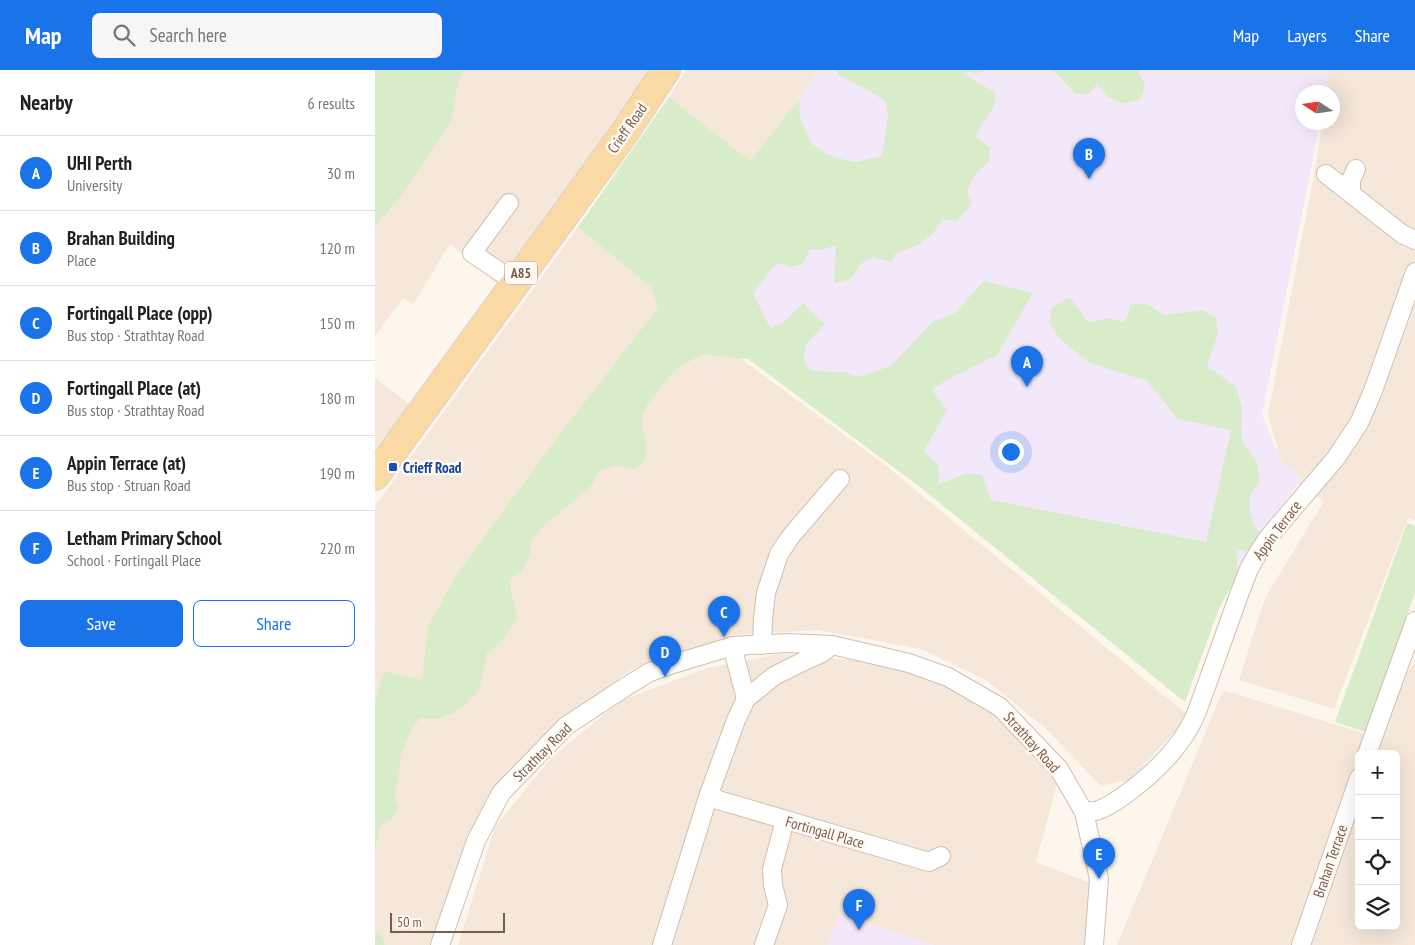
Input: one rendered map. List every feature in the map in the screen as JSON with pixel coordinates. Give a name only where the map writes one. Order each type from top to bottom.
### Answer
[{"type":"main road","name":"Crieff Road","points":[[375,476],[625,132],[666,70]]},
{"type":"street","points":[[1351,193],[1351,180],[1356,169]]},
{"type":"street","points":[[1326,174],[1402,234],[1415,240]]},
{"type":"street","points":[[509,202],[472,254],[515,282]]},
{"type":"street","name":"Appin Terrace","points":[[1084,812],[1097,810],[1111,804],[1141,783],[1165,761],[1190,726],[1198,709],[1249,569],[1267,539],[1336,458],[1359,423],[1373,391],[1415,272]]},
{"type":"street","points":[[762,644],[766,592],[779,554],[791,536],[840,479]]},
{"type":"street","points":[[1368,750],[1413,630]]},
{"type":"street","name":"Strathtay Road","points":[[440,945],[476,841],[501,793],[566,726],[651,672],[670,664],[733,646],[787,643],[831,645],[891,658],[948,677],[1000,707],[1059,769],[1084,812],[1099,879],[1094,945]]},
{"type":"street","points":[[662,945],[708,797],[736,720],[746,700],[775,676],[822,653],[831,645]]},
{"type":"street","points":[[733,646],[746,700]]},
{"type":"street","name":"Brahan Terrace","points":[[1301,945],[1355,790]]},
{"type":"street","name":"Fortingall Place","points":[[708,797],[929,862],[941,856]]},
{"type":"street","points":[[764,945],[778,905],[773,885],[772,869],[785,820]]},
{"type":"shaded area","points":[[375,70],[652,70],[641,89],[500,285],[450,244],[413,305],[403,298],[375,336]]},
{"type":"shaded area","points":[[686,70],[819,70],[799,99],[750,161],[669,97]]},
{"type":"shaded area","points":[[819,70],[1331,70],[1328,85],[1295,85],[1295,130],[1319,130],[1262,415],[1282,462],[1303,478],[1260,534],[1219,608],[1185,702],[924,490],[652,287],[799,99]]},
{"type":"shaded area","points":[[1330,70],[1415,70],[1415,520],[1408,518],[1334,709],[1239,680],[1265,598],[1324,501],[1285,475],[1268,415],[1321,130],[1340,130],[1340,85],[1328,85]]},
{"type":"shaded area","points":[[578,227],[744,361],[884,464],[1189,716],[1130,780],[1101,786],[1045,728],[986,680],[921,649],[817,630],[734,635],[630,670],[568,718],[494,792],[435,945],[375,945],[375,506]]},
{"type":"shaded area","points":[[375,378],[410,404],[375,449]]},
{"type":"shaded area","points":[[778,654],[890,663],[966,691],[1035,748],[1058,780],[1036,862],[1098,886],[1090,945],[933,945],[839,915],[828,945],[458,945],[495,827],[551,758],[622,700],[707,668]]},
{"type":"shaded area","points":[[1415,662],[1415,945],[1117,945],[1223,690],[1383,739],[1408,671]]},
{"type":"shaded area","points":[[839,915],[933,945],[828,945]]},
{"type":"green space","points":[[375,70],[464,70],[458,84],[450,124],[400,197],[375,226]]},
{"type":"green space","points":[[836,70],[987,70],[978,73],[964,72],[979,84],[996,92],[994,106],[975,136],[990,147],[989,162],[977,172],[967,190],[972,204],[957,221],[943,219],[934,232],[920,244],[895,254],[891,262],[872,257],[862,263],[851,279],[834,283],[836,245],[822,250],[810,249],[803,264],[791,267],[777,263],[753,293],[770,328],[783,323],[803,303],[825,324],[806,344],[803,360],[812,371],[844,372],[858,377],[891,366],[932,322],[955,313],[984,281],[1033,293],[997,355],[945,381],[932,390],[947,410],[924,451],[939,466],[939,484],[967,473],[982,475],[991,500],[1206,542],[1231,430],[1178,419],[1147,381],[1088,362],[1060,339],[1049,323],[1052,308],[1069,297],[1080,310],[1085,320],[1093,322],[1107,318],[1124,322],[1130,305],[1146,303],[1164,315],[1203,310],[1216,318],[1218,333],[1207,366],[1236,387],[1242,407],[1242,442],[1256,460],[1260,481],[1251,495],[1249,505],[1252,521],[1260,534],[1250,552],[1237,550],[1237,576],[1219,608],[1185,702],[924,490],[748,359],[701,354],[673,372],[647,405],[641,421],[646,442],[646,459],[634,469],[616,465],[599,471],[592,485],[547,522],[532,539],[529,557],[522,571],[510,579],[511,594],[517,613],[516,620],[501,642],[487,653],[479,691],[459,710],[439,719],[420,718],[409,733],[401,757],[395,797],[399,808],[392,819],[379,828],[375,852],[375,702],[384,671],[422,680],[428,627],[457,574],[553,443],[658,308],[651,287],[578,227],[669,97],[750,161],[799,99],[800,118],[812,144],[832,157],[855,162],[882,156],[888,116],[886,102],[868,90],[839,76]]},
{"type":"green space","points":[[1053,70],[1138,70],[1145,85],[1141,99],[1122,104],[1107,96],[1097,84],[1089,94],[1076,94]]},
{"type":"green space","points":[[1407,523],[1415,526],[1415,593],[1366,732],[1335,722]]},
{"type":"green space","points":[[375,931],[382,935],[385,945],[375,945]]},
{"type":"place","name":"Brahan Building","points":[[1089,179]]},
{"type":"place","name":"UHI Perth","points":[[1027,387]]},
{"type":"place","name":"Crieff Road","points":[[393,467]]},
{"type":"place","name":"Fortingall Place (opp)","points":[[724,637]]},
{"type":"place","name":"Fortingall Place (at)","points":[[665,677]]},
{"type":"place","name":"Appin Terrace (at)","points":[[1099,879]]},
{"type":"place","name":"Letham Primary School","points":[[859,930]]}]
